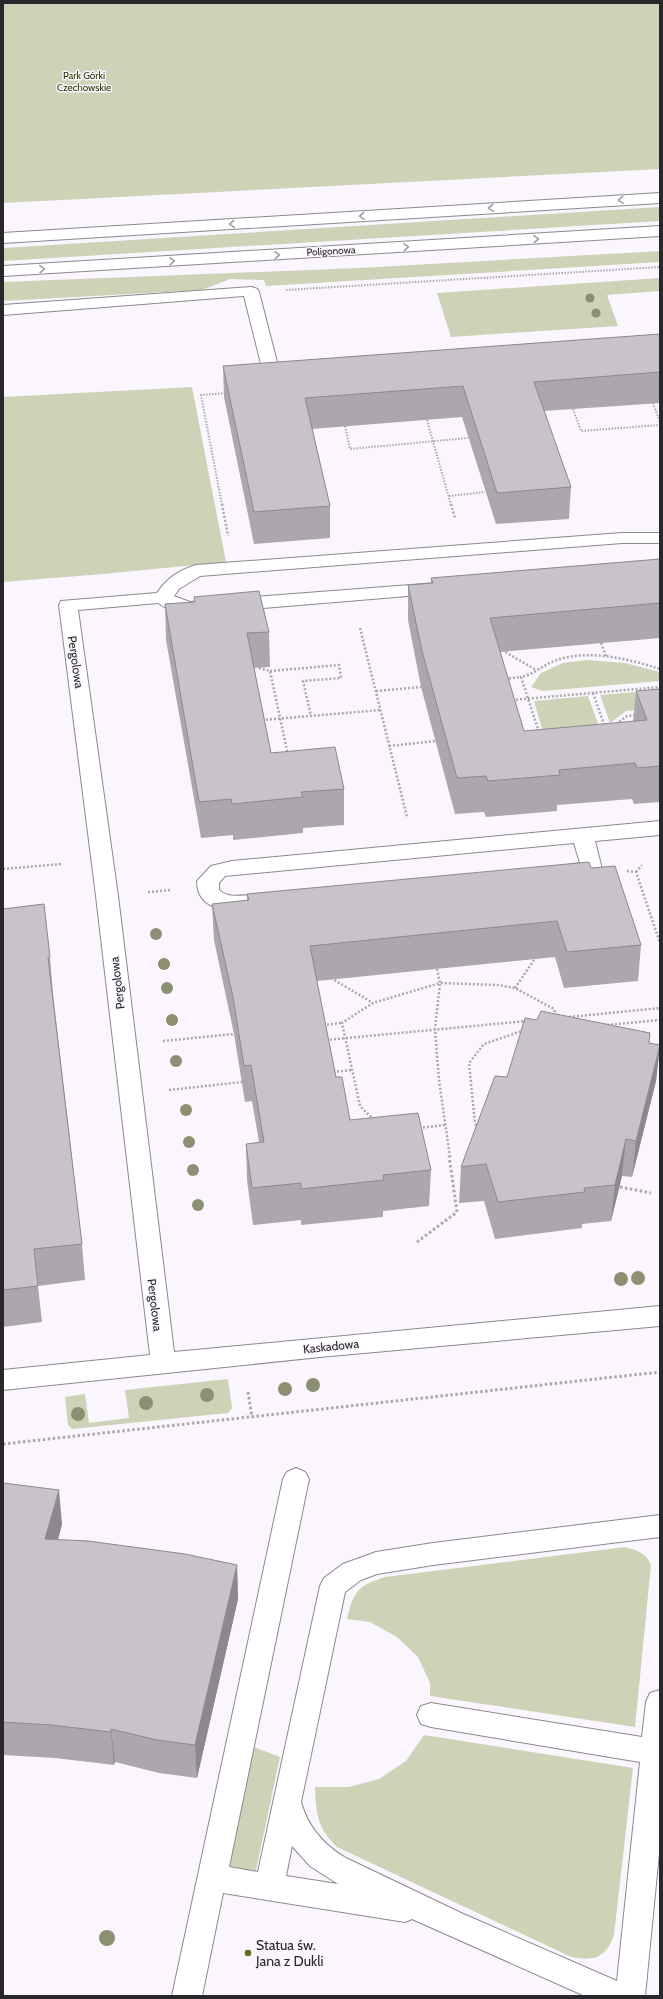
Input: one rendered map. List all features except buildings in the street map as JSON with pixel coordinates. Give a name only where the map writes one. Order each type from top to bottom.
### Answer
[{"type":"street","points":[[3,238],[660,198]]},
{"type":"street","name":"Poligonowa","points":[[3,272],[660,231]]},
{"type":"street","points":[[3,310],[251,292],[272,376],[302,374]]},
{"type":"street","points":[[455,587],[190,608],[181,607],[164,598],[167,590],[174,583],[196,571],[622,538],[660,538]]},
{"type":"street","name":"Pergolowa","points":[[163,1362],[107,896],[68,605],[164,598]]},
{"type":"street","points":[[271,900],[232,904],[223,902],[208,892],[208,881],[218,871],[232,868],[660,828]]},
{"type":"street","points":[[545,874],[592,869],[583,836]]},
{"type":"street","name":"Kaskadowa","points":[[3,1380],[163,1362],[660,1316]]},
{"type":"street","points":[[187,1996],[296,1479]]},
{"type":"street","points":[[269,1886],[333,1586],[352,1572],[376,1563],[433,1554],[660,1526]]},
{"type":"street","points":[[630,1996],[660,1702]]},
{"type":"street","points":[[431,1715],[655,1752]]},
{"type":"street","points":[[287,1801],[291,1821],[312,1849],[329,1863],[428,1912],[618,1996]]},
{"type":"street","points":[[212,1878],[428,1912]]},
{"type":"path","points":[[251,292],[660,267]]},
{"type":"path","points":[[236,568],[232,559],[201,396],[253,391],[272,376]]},
{"type":"path","points":[[653,403],[660,422]]},
{"type":"path","points":[[573,409],[581,431],[660,425]]},
{"type":"path","points":[[427,420],[432,442],[457,525]]},
{"type":"path","points":[[345,426],[350,449],[468,438]]},
{"type":"path","points":[[449,496],[485,492]]},
{"type":"path","points":[[352,596],[416,851]]},
{"type":"path","points":[[601,643],[607,658]]},
{"type":"path","points":[[499,648],[536,670]]},
{"type":"path","points":[[502,679],[528,677],[536,670],[559,659],[587,656],[625,659],[660,669]]},
{"type":"path","points":[[259,668],[270,671],[338,665],[341,678],[303,681],[311,716]]},
{"type":"path","points":[[270,671],[289,758]]},
{"type":"path","points":[[521,677],[537,731],[544,734]]},
{"type":"path","points":[[508,700],[660,686]]},
{"type":"path","points":[[376,691],[421,687]]},
{"type":"path","points":[[640,688],[642,695]]},
{"type":"path","points":[[593,693],[607,731]]},
{"type":"path","points":[[258,720],[381,710]]},
{"type":"path","points":[[612,727],[628,716],[640,714]]},
{"type":"path","points":[[389,746],[436,740]]},
{"type":"path","points":[[3,869],[62,864]]},
{"type":"path","points":[[592,869],[636,872],[660,943]]},
{"type":"path","points":[[515,988],[537,954]]},
{"type":"path","points":[[417,1242],[457,1212],[439,1080],[435,1029],[440,983],[437,969]]},
{"type":"path","points":[[326,975],[373,1003]]},
{"type":"path","points":[[319,1025],[342,1023],[373,1003],[440,983],[498,985],[515,988],[554,1009],[557,1018]]},
{"type":"path","points":[[549,1019],[660,1008]]},
{"type":"path","points":[[322,1040],[534,1020]]},
{"type":"path","points":[[599,1025],[660,1020]]},
{"type":"path","points":[[342,1023],[360,1106],[377,1122]]},
{"type":"path","points":[[480,1133],[475,1123],[468,1063],[484,1044],[523,1031]]},
{"type":"path","points":[[160,1042],[234,1034]]},
{"type":"path","points":[[328,1073],[352,1070]]},
{"type":"path","points":[[166,1090],[242,1082]]},
{"type":"path","points":[[365,1119],[372,1118]]},
{"type":"path","points":[[416,1128],[446,1125]]},
{"type":"path","points":[[620,1187],[651,1193]]},
{"type":"path","points":[[3,1444],[660,1372]]},
{"type":"path","points":[[247,1387],[252,1417]]},
{"type":"green space","name":"Park Górki Czechowskie","points":[[3,3],[660,3],[660,169],[3,203]]},
{"type":"green space","points":[[660,207],[660,221],[3,261],[3,248]]},
{"type":"green space","points":[[660,251],[660,262],[266,286],[264,280],[230,279],[202,290],[3,301],[3,282],[359,268]]},
{"type":"green space","points":[[660,278],[660,291],[607,295],[618,326],[451,337],[437,293]]},
{"type":"green space","points":[[192,387],[226,562],[3,582],[3,397]]},
{"type":"green space","points":[[587,660],[625,663],[660,672],[660,681],[543,691],[531,687],[541,673],[563,663]]},
{"type":"green space","points":[[635,692],[640,704],[660,708],[626,711],[610,723],[600,695]]},
{"type":"green space","points":[[588,696],[600,729],[562,739],[542,729],[534,701]]},
{"type":"green space","points":[[228,1379],[232,1408],[228,1413],[72,1429],[68,1425],[65,1397],[85,1394],[89,1423],[129,1418],[125,1390]]},
{"type":"green space","points":[[625,1547],[633,1549],[644,1555],[651,1565],[635,1727],[430,1696],[430,1683],[418,1657],[397,1637],[370,1622],[347,1619],[352,1601],[358,1590],[369,1583],[385,1577]]},
{"type":"green space","points":[[424,1735],[633,1768],[614,1935],[611,1943],[602,1954],[597,1957],[585,1959],[569,1956],[337,1847],[330,1840],[319,1820],[315,1787],[349,1787],[379,1779],[406,1761]]},
{"type":"green space","points":[[246,1744],[280,1757],[255,1875],[221,1869]]},
{"type":"place","name":"Statua św. Jana z Dukli","points":[[248,1953]]}]
